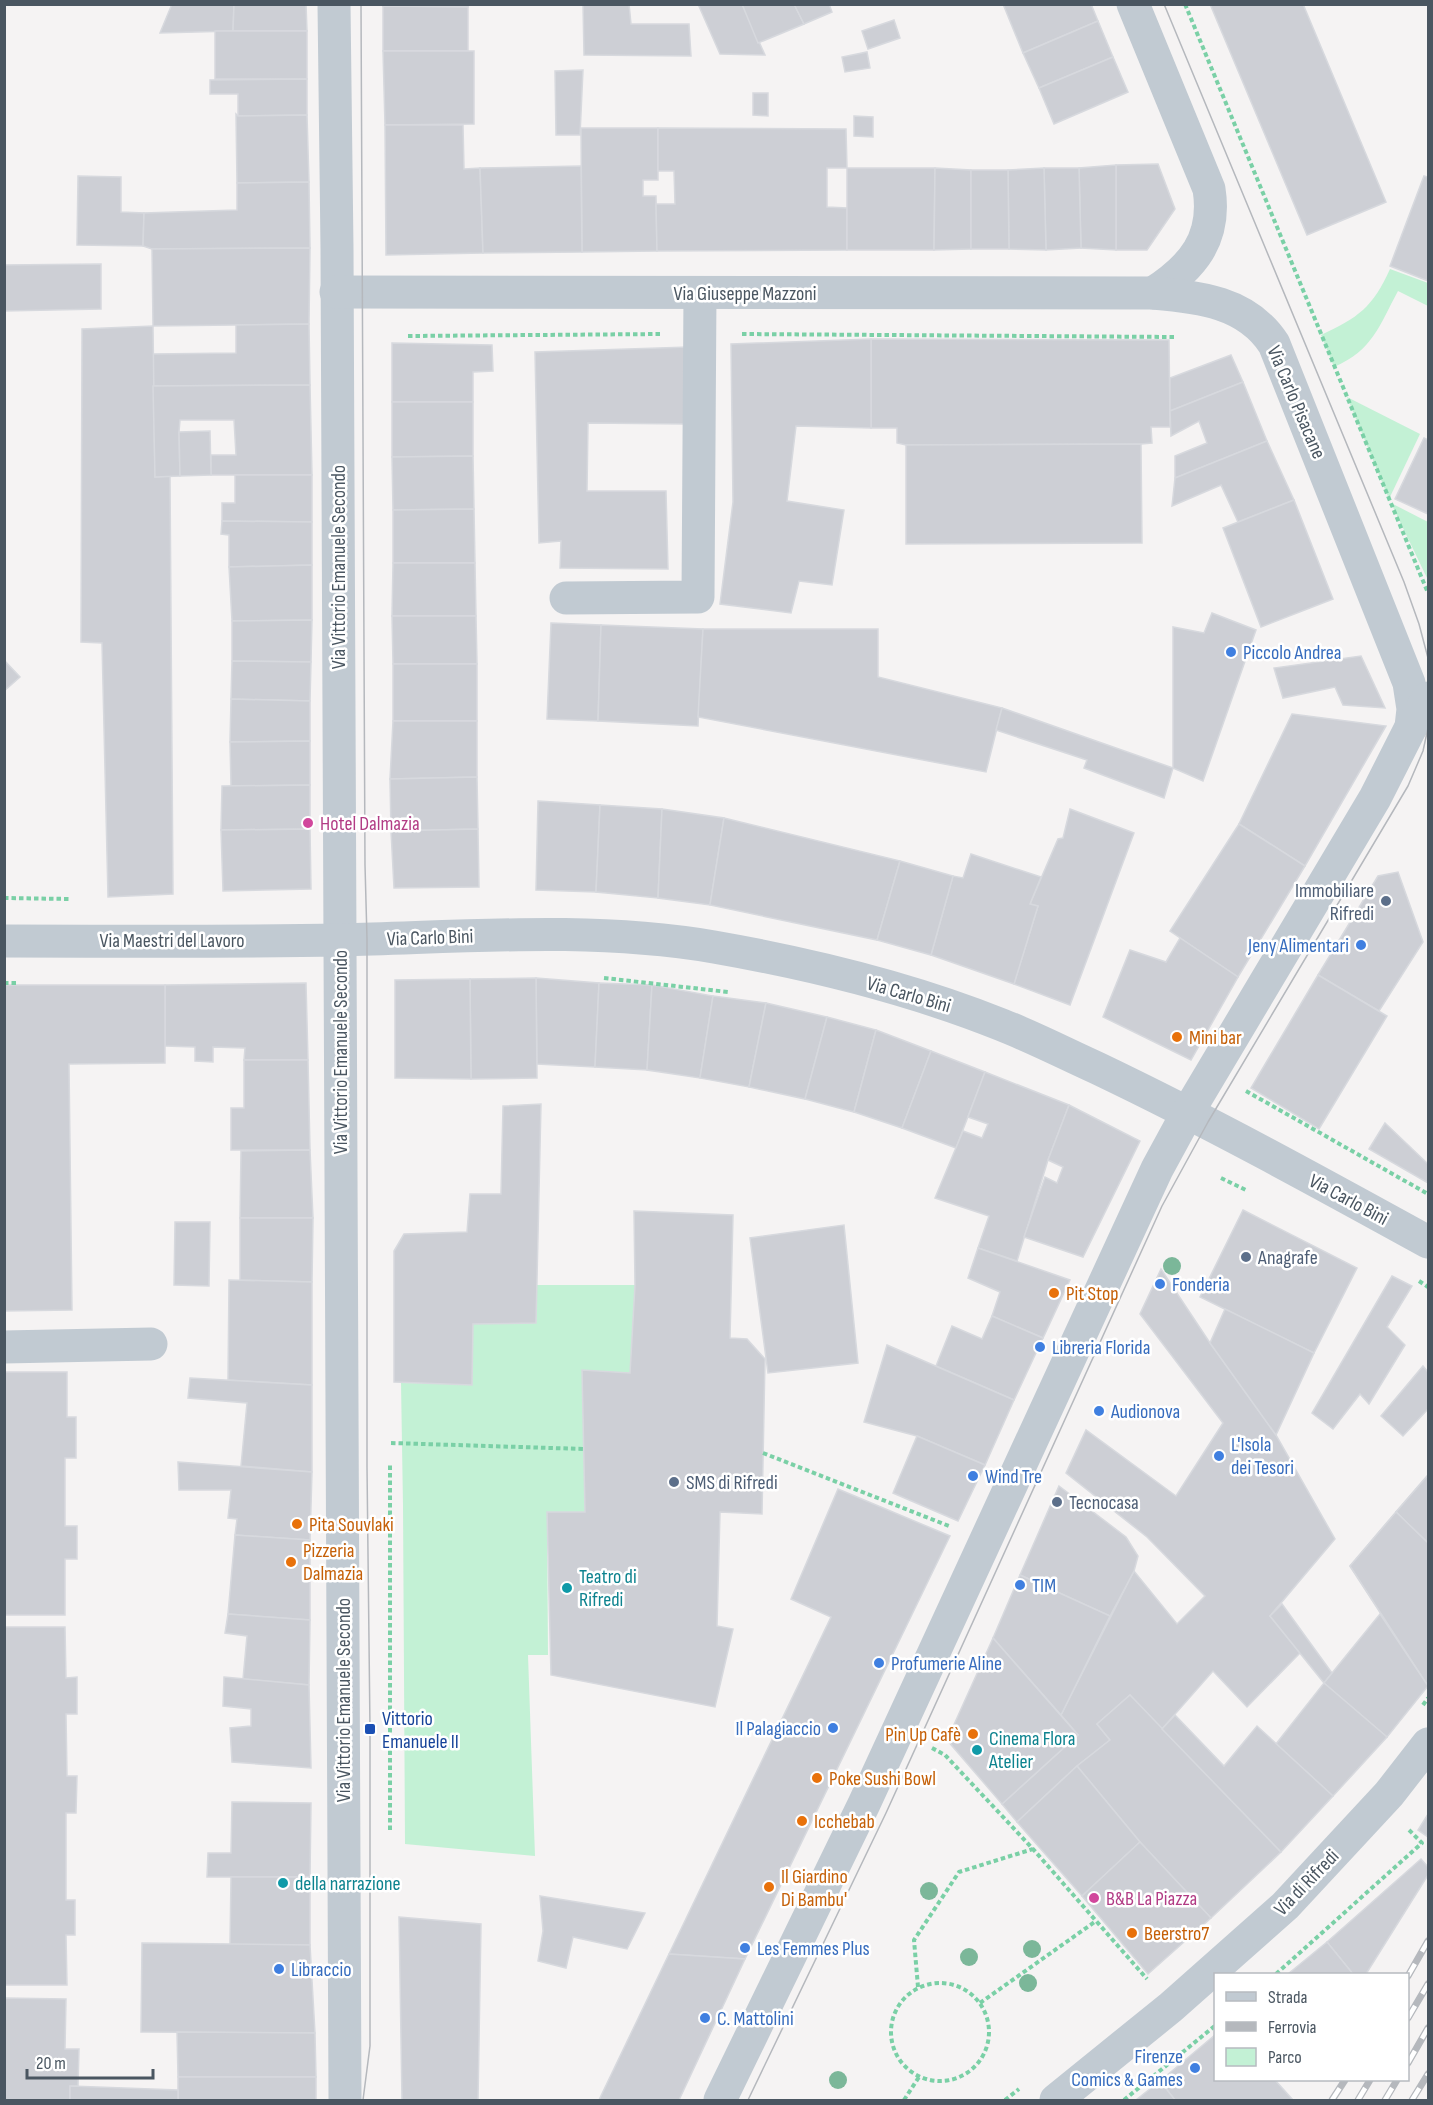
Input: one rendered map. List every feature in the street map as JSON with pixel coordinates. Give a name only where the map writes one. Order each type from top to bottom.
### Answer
[{"type":"street","name":"Via Vittorio Emanuele Secondo","points":[[334,4],[345,2100]]},
{"type":"street","points":[[1133,4],[1209,189],[1212,204],[1207,232],[1198,254],[1171,282],[1153,293]]},
{"type":"street","name":"Via Giuseppe Mazzoni","points":[[336,292],[1153,293]]},
{"type":"street","points":[[566,598],[698,597],[700,293]]},
{"type":"street","name":"Via Carlo Pisacane","points":[[1153,293],[1224,304],[1254,320],[1266,330],[1274,344],[1406,674],[1412,694],[1411,727]]},
{"type":"street","points":[[720,2100],[864,1804],[1157,1169],[1188,1112],[1375,798],[1428,698]]},
{"type":"street","name":"Via Carlo Bini","points":[[339,940],[507,934],[608,934],[711,947],[766,957],[885,986],[953,1007],[1038,1040],[1188,1112],[1428,1242]]},
{"type":"street","name":"Via Maestri del Lavoro","points":[[4,941],[339,940]]},
{"type":"street","points":[[4,1347],[152,1344]]},
{"type":"street","name":"Via di Rifredi","points":[[1056,2100],[1172,2007],[1285,1906],[1389,1794],[1428,1744]]},
{"type":"path","points":[[1185,4],[1428,593]]},
{"type":"path","points":[[408,336],[700,334],[1183,337]]},
{"type":"path","points":[[600,977],[734,993]]},
{"type":"path","points":[[1264,1102],[1428,1194]]},
{"type":"path","points":[[391,1443],[585,1449]]},
{"type":"path","points":[[763,1453],[955,1528]]},
{"type":"path","points":[[390,1464],[390,1830]]},
{"type":"path","points":[[928,1747],[945,1755],[1033,1849],[1172,2007]]},
{"type":"path","points":[[1277,1973],[1422,1843],[1408,1828],[1413,1822]]},
{"type":"path","points":[[918,1987],[914,1940],[959,1872],[1033,1849]]},
{"type":"path","points":[[980,2003],[1096,1921]]},
{"type":"path","points":[[935,1982],[952,1984],[968,1991],[980,2003],[987,2018],[989,2036],[985,2052],[976,2066],[962,2076],[945,2081],[919,2077],[905,2067],[895,2053],[890,2037],[891,2019],[904,1997],[918,1987],[935,1982]]},
{"type":"path","points":[[1124,2100],[1214,2026]]},
{"type":"path","points":[[904,2100],[919,2077]]},
{"type":"green space","points":[[1390,269],[1428,283],[1428,306],[1398,291],[1374,336],[1358,353],[1334,367],[1321,335],[1345,323],[1363,310],[1377,293]]},
{"type":"green space","points":[[1347,397],[1420,434],[1389,499]]},
{"type":"green space","points":[[1391,503],[1428,522],[1428,580]]},
{"type":"green space","points":[[537,1285],[635,1285],[630,1373],[582,1370],[585,1512],[547,1512],[548,1655],[528,1655],[535,1856],[405,1844],[401,1383],[471,1384],[473,1324],[536,1323]]},
{"type":"building","points":[[172,4],[234,4],[233,31],[160,33]]},
{"type":"building","points":[[234,4],[306,4],[307,31],[233,31]]},
{"type":"building","points":[[383,4],[468,4],[468,7],[383,6]]},
{"type":"building","points":[[583,4],[629,4],[631,24],[689,24],[691,56],[584,55]]},
{"type":"building","points":[[698,4],[742,4],[765,55],[720,54]]},
{"type":"building","points":[[742,4],[794,4],[804,24],[758,43]]},
{"type":"building","points":[[794,4],[829,4],[832,12],[804,24]]},
{"type":"building","points":[[1003,4],[1091,4],[1098,21],[1023,53]]},
{"type":"building","points":[[1210,4],[1303,4],[1386,202],[1307,235]]},
{"type":"building","points":[[383,6],[468,7],[468,51],[383,51]]},
{"type":"building","points":[[894,20],[900,38],[868,49],[862,31]]},
{"type":"building","points":[[1098,21],[1113,57],[1039,88],[1023,53]]},
{"type":"building","points":[[215,31],[307,31],[307,79],[215,79]]},
{"type":"building","points":[[383,51],[474,51],[474,124],[385,125]]},
{"type":"building","points":[[867,52],[870,68],[845,72],[842,57]]},
{"type":"building","points":[[1113,57],[1128,92],[1054,124],[1039,88]]},
{"type":"building","points":[[583,70],[580,135],[556,135],[555,71]]},
{"type":"building","points":[[307,79],[307,115],[238,116],[238,94],[210,94],[210,80]]},
{"type":"building","points":[[753,93],[768,93],[768,116],[753,115]]},
{"type":"building","points":[[236,114],[238,116],[307,115],[309,182],[237,183]]},
{"type":"building","points":[[854,116],[873,117],[873,137],[854,136]]},
{"type":"building","points":[[385,125],[463,125],[464,169],[480,168],[483,253],[386,255]]},
{"type":"building","points":[[581,128],[658,128],[658,180],[643,180],[643,196],[656,196],[657,251],[582,252]]},
{"type":"building","points":[[658,128],[846,129],[847,168],[827,168],[827,207],[847,208],[847,250],[657,251],[656,204],[675,204],[674,171],[658,171]]},
{"type":"building","points":[[1158,164],[1175,209],[1147,250],[1116,250],[1116,165]]},
{"type":"building","points":[[1116,165],[1116,250],[1081,248],[1079,168]]},
{"type":"building","points":[[581,166],[582,252],[483,253],[480,168]]},
{"type":"building","points":[[847,168],[935,168],[934,250],[847,250]]},
{"type":"building","points":[[935,168],[971,170],[971,249],[934,250]]},
{"type":"building","points":[[1044,168],[1079,168],[1081,248],[1046,250]]},
{"type":"building","points":[[1044,168],[1046,250],[1009,249],[1008,170]]},
{"type":"building","points":[[971,170],[1008,170],[1009,249],[971,249]]},
{"type":"building","points":[[78,176],[121,177],[121,212],[144,213],[143,246],[77,245]]},
{"type":"building","points":[[1424,176],[1428,177],[1428,281],[1390,266]]},
{"type":"building","points":[[309,182],[310,248],[152,249],[143,246],[144,213],[237,210],[237,183]]},
{"type":"building","points":[[310,248],[309,324],[153,326],[152,249]]},
{"type":"building","points":[[101,264],[101,309],[4,311],[4,265]]},
{"type":"building","points":[[309,324],[310,385],[153,386],[153,354],[236,353],[236,325]]},
{"type":"building","points":[[153,326],[155,477],[170,476],[173,894],[108,897],[102,643],[81,642],[82,329]]},
{"type":"building","points":[[871,339],[1169,340],[1170,427],[1151,427],[1152,443],[1141,444],[906,445],[897,443],[897,428],[871,428]]},
{"type":"building","points":[[871,339],[871,428],[796,426],[787,501],[844,510],[832,585],[799,581],[791,613],[720,604],[733,502],[731,344]]},
{"type":"building","points":[[392,343],[492,345],[493,371],[473,372],[473,402],[392,402]]},
{"type":"building","points":[[689,347],[687,424],[588,423],[587,491],[666,491],[668,569],[560,568],[561,541],[539,543],[535,352]]},
{"type":"building","points":[[1231,355],[1243,382],[1170,411],[1170,378]]},
{"type":"building","points":[[1243,382],[1267,441],[1175,478],[1175,456],[1207,443],[1199,421],[1171,436],[1170,411]]},
{"type":"building","points":[[310,385],[312,475],[211,475],[211,455],[236,455],[234,420],[180,420],[180,476],[155,477],[153,386]]},
{"type":"building","points":[[392,402],[473,402],[473,456],[392,457]]},
{"type":"building","points":[[210,431],[211,475],[180,476],[179,432]]},
{"type":"building","points":[[1424,438],[1428,440],[1428,514],[1395,499]]},
{"type":"building","points":[[1267,441],[1294,500],[1238,522],[1221,485],[1172,506],[1175,478]]},
{"type":"building","points":[[1141,444],[1142,543],[906,544],[906,445]]},
{"type":"building","points":[[473,456],[474,509],[393,510],[392,457]]},
{"type":"building","points":[[235,475],[312,475],[312,522],[222,521],[222,503],[235,503]]},
{"type":"building","points":[[1294,500],[1333,599],[1261,627],[1223,528]]},
{"type":"building","points":[[474,509],[475,563],[393,563],[393,510]]},
{"type":"building","points":[[222,521],[312,522],[312,565],[229,567],[229,535],[221,534]]},
{"type":"building","points":[[393,563],[475,563],[476,616],[392,616]]},
{"type":"building","points":[[312,565],[312,620],[232,621],[229,567]]},
{"type":"building","points":[[1212,613],[1256,630],[1203,781],[1173,768],[1173,627],[1204,633]]},
{"type":"building","points":[[392,616],[476,616],[477,664],[393,664]]},
{"type":"building","points":[[312,620],[311,662],[232,661],[232,621]]},
{"type":"building","points":[[551,623],[601,625],[598,721],[547,719]]},
{"type":"building","points":[[601,625],[703,629],[698,726],[598,721]]},
{"type":"building","points":[[703,629],[878,629],[878,677],[1002,708],[986,772],[698,717]]},
{"type":"building","points":[[1361,656],[1385,708],[1343,705],[1335,687],[1283,698],[1274,668]]},
{"type":"building","points":[[4,660],[20,677],[4,691]]},
{"type":"building","points":[[232,661],[311,662],[310,701],[231,699]]},
{"type":"building","points":[[393,664],[477,664],[477,721],[393,721]]},
{"type":"building","points":[[231,699],[310,701],[310,741],[230,742]]},
{"type":"building","points":[[1002,708],[1173,768],[1164,798],[1084,768],[1087,760],[996,730]]},
{"type":"building","points":[[1292,714],[1386,726],[1305,866],[1239,824]]},
{"type":"building","points":[[393,721],[477,721],[477,777],[390,779]]},
{"type":"building","points":[[310,741],[310,785],[231,786],[230,742]]},
{"type":"building","points":[[477,777],[478,829],[391,831],[390,779]]},
{"type":"building","points":[[310,785],[310,829],[221,830],[222,786]]},
{"type":"building","points":[[538,801],[600,805],[596,892],[536,890]]},
{"type":"building","points":[[600,805],[662,809],[658,898],[596,892]]},
{"type":"building","points":[[662,809],[724,818],[710,905],[658,898]]},
{"type":"building","points":[[1070,809],[1134,833],[1070,1005],[1014,984],[1038,906],[1030,904],[1058,839],[1063,838]]},
{"type":"building","points":[[724,818],[900,861],[877,940],[710,905]]},
{"type":"building","points":[[1239,824],[1305,866],[1238,977],[1170,931]]},
{"type":"building","points":[[310,829],[311,889],[223,891],[221,830]]},
{"type":"building","points":[[478,829],[479,887],[394,888],[391,831]]},
{"type":"building","points":[[971,854],[1041,877],[1030,904],[1038,906],[1014,984],[931,955],[953,876],[963,878]]},
{"type":"building","points":[[900,861],[953,876],[931,955],[877,940]]},
{"type":"building","points":[[1398,872],[1423,942],[1379,1011],[1318,975],[1378,876]]},
{"type":"building","points":[[1180,938],[1238,977],[1191,1060],[1103,1017],[1130,950],[1166,962]]},
{"type":"building","points":[[1318,975],[1387,1016],[1319,1129],[1251,1088]]},
{"type":"building","points":[[536,978],[599,983],[595,1067],[537,1064]]},
{"type":"building","points":[[536,978],[537,1078],[471,1079],[470,979]]},
{"type":"building","points":[[470,979],[471,1079],[395,1078],[395,980]]},
{"type":"building","points":[[306,983],[308,1060],[244,1060],[245,1048],[213,1047],[213,1062],[195,1061],[195,1047],[165,1046],[165,985]]},
{"type":"building","points":[[599,983],[652,985],[647,1070],[595,1067]]},
{"type":"building","points":[[4,985],[165,985],[165,1063],[69,1064],[72,1310],[4,1311]]},
{"type":"building","points":[[652,985],[713,996],[700,1078],[647,1070]]},
{"type":"building","points":[[713,996],[766,1003],[749,1087],[700,1078]]},
{"type":"building","points":[[766,1003],[827,1017],[805,1099],[749,1087]]},
{"type":"building","points":[[827,1017],[876,1030],[854,1112],[805,1099]]},
{"type":"building","points":[[876,1030],[931,1051],[902,1128],[854,1112]]},
{"type":"building","points":[[931,1051],[985,1072],[956,1148],[902,1128]]},
{"type":"building","points":[[244,1060],[308,1060],[310,1150],[231,1150],[231,1108],[244,1108]]},
{"type":"building","points":[[985,1072],[1069,1105],[1048,1160],[1017,1261],[978,1248],[989,1216],[935,1198],[963,1131],[982,1138],[988,1124],[968,1117]]},
{"type":"building","points":[[541,1104],[536,1323],[473,1324],[472,1385],[394,1382],[394,1251],[404,1234],[467,1232],[470,1194],[501,1194],[503,1106]]},
{"type":"building","points":[[1069,1105],[1140,1141],[1083,1257],[1024,1237],[1045,1177],[1057,1183],[1063,1167],[1048,1160]]},
{"type":"building","points":[[1385,1123],[1428,1164],[1428,1183],[1369,1149]]},
{"type":"building","points":[[310,1150],[313,1218],[240,1218],[241,1151]]},
{"type":"building","points":[[1243,1210],[1357,1268],[1314,1353],[1200,1297]]},
{"type":"building","name":"SMS di Rifredi","points":[[634,1211],[733,1215],[730,1338],[747,1339],[765,1359],[762,1514],[720,1512],[717,1626],[733,1629],[715,1707],[551,1675],[547,1512],[585,1512],[582,1370],[630,1373],[635,1285]]},
{"type":"building","points":[[240,1218],[313,1218],[312,1282],[240,1280]]},
{"type":"building","points":[[175,1222],[210,1222],[209,1286],[174,1285]]},
{"type":"building","points":[[844,1225],[858,1363],[768,1373],[750,1238]]},
{"type":"building","points":[[978,1248],[1070,1280],[1043,1338],[992,1316],[1000,1292],[968,1278]]},
{"type":"building","points":[[1161,1269],[1210,1343],[1276,1435],[1335,1539],[1270,1616],[1300,1653],[1247,1707],[1213,1671],[1162,1729],[1130,1695],[1097,1724],[1110,1740],[1077,1766],[1017,1822],[1002,1804],[1078,1735],[1061,1715],[1134,1571],[1177,1624],[1205,1596],[1147,1537],[1066,1473],[1086,1430],[1176,1496],[1223,1423],[1140,1314]]},
{"type":"building","points":[[1392,1276],[1412,1286],[1387,1327],[1405,1345],[1369,1404],[1360,1394],[1333,1429],[1312,1413]]},
{"type":"building","points":[[229,1280],[312,1282],[312,1385],[228,1380]]},
{"type":"building","points":[[1225,1309],[1314,1353],[1276,1435],[1210,1343]]},
{"type":"building","points":[[992,1316],[1043,1338],[1014,1400],[936,1366],[952,1326],[982,1339]]},
{"type":"building","points":[[887,1345],[1014,1400],[985,1465],[917,1436],[864,1422]]},
{"type":"building","points":[[1423,1366],[1428,1372],[1428,1409],[1403,1436],[1381,1416]]},
{"type":"building","points":[[4,1372],[67,1372],[67,1417],[76,1417],[76,1458],[65,1458],[65,1526],[77,1526],[77,1559],[65,1559],[65,1615],[4,1615]]},
{"type":"building","points":[[190,1378],[312,1385],[312,1472],[241,1466],[247,1403],[188,1398]]},
{"type":"building","points":[[917,1436],[985,1465],[958,1521],[893,1493]]},
{"type":"building","points":[[178,1462],[312,1472],[310,1540],[235,1535],[237,1519],[228,1518],[231,1490],[179,1490]]},
{"type":"building","points":[[1428,1475],[1428,1543],[1396,1512]]},
{"type":"building","points":[[1428,1475],[1428,1543],[1396,1512]]},
{"type":"building","points":[[1059,1486],[1126,1537],[1138,1556],[1134,1571],[1110,1616],[1020,1575]]},
{"type":"building","points":[[838,1489],[950,1536],[745,1959],[669,1954],[831,1617],[791,1599]]},
{"type":"building","points":[[1396,1512],[1428,1543],[1428,1569],[1409,1592],[1422,1608],[1428,1601],[1428,1686],[1350,1566]]},
{"type":"building","points":[[1396,1512],[1428,1543],[1428,1686],[1350,1566]]},
{"type":"building","points":[[235,1535],[310,1540],[310,1620],[228,1614]]},
{"type":"building","points":[[1020,1575],[1110,1616],[1061,1715],[993,1638]]},
{"type":"building","points":[[1282,1604],[1332,1673],[1324,1683],[1270,1616]]},
{"type":"building","points":[[228,1614],[310,1620],[309,1685],[243,1679],[247,1636],[225,1633]]},
{"type":"building","points":[[1380,1614],[1428,1686],[1387,1737],[1324,1683]]},
{"type":"building","points":[[4,1627],[65,1627],[66,1678],[77,1677],[77,1714],[66,1714],[67,1776],[77,1776],[76,1813],[66,1813],[66,1900],[75,1900],[75,1935],[66,1935],[67,1985],[4,1985]]},
{"type":"building","points":[[993,1638],[1078,1735],[1002,1804],[947,1740]]},
{"type":"building","points":[[224,1677],[309,1685],[311,1768],[232,1762],[230,1728],[251,1726],[251,1709],[223,1706]]},
{"type":"building","points":[[1324,1683],[1387,1737],[1333,1796],[1276,1744]]},
{"type":"building","points":[[1130,1695],[1281,1852],[1211,1918],[1140,1842],[1077,1766],[1110,1740],[1097,1724]]},
{"type":"building","points":[[1175,1715],[1224,1766],[1257,1726],[1333,1796],[1281,1852],[1162,1729]]},
{"type":"building","points":[[1077,1766],[1140,1842],[1082,1896],[1017,1822]]},
{"type":"building","points":[[232,1802],[311,1803],[310,1877],[207,1877],[208,1853],[231,1853]]},
{"type":"building","points":[[1428,1814],[1428,1837],[1418,1830]]},
{"type":"building","points":[[1140,1842],[1211,1918],[1148,1974],[1082,1896]]},
{"type":"building","points":[[1421,1859],[1428,1867],[1428,1875],[1367,1973],[1352,1973],[1327,1942]]},
{"type":"building","points":[[231,1877],[310,1877],[310,1945],[230,1945]]},
{"type":"building","points":[[540,1896],[645,1913],[627,1949],[573,1937],[566,1968],[538,1961],[543,1931]]},
{"type":"building","points":[[399,1917],[481,1924],[478,2100],[402,2100]]},
{"type":"building","points":[[1327,1942],[1352,1973],[1289,1973]]},
{"type":"building","points":[[142,1943],[310,1945],[315,2033],[141,2032]]},
{"type":"building","points":[[669,1954],[745,1959],[679,2100],[599,2100]]},
{"type":"building","points":[[4,1998],[66,1999],[65,2049],[79,2049],[78,2086],[70,2086],[70,2100],[4,2100]]},
{"type":"building","points":[[177,2032],[315,2033],[316,2077],[178,2077]]},
{"type":"building","points":[[1214,2036],[1214,2081],[1276,2081],[1293,2100],[1175,2100],[1160,2081]]},
{"type":"building","points":[[178,2077],[316,2077],[316,2100],[178,2100]]},
{"type":"building","points":[[1160,2081],[1175,2100],[1136,2100]]},
{"type":"building","points":[[70,2086],[178,2090],[178,2100],[70,2100]]},
{"type":"tram line","points":[[361,4],[370,1729],[370,2046],[363,2100]]},
{"type":"tram line","points":[[1164,4],[1404,582],[1428,658]]},
{"type":"tram line","points":[[748,2100],[886,1813],[1162,1206],[1208,1122],[1408,786],[1423,751],[1428,728]]},
{"type":"railway","points":[[1409,1974],[1428,1941]]},
{"type":"railway","points":[[1409,2016],[1428,1984]]},
{"type":"railway","points":[[1409,2061],[1428,2028]]},
{"type":"railway","points":[[1412,2100],[1428,2074]]},
{"type":"railway","points":[[1332,2100],[1344,2081]]},
{"type":"railway","points":[[1358,2100],[1369,2081]]},
{"type":"railway","points":[[1385,2100],[1396,2081]]},
{"type":"place","name":"Piccolo Andrea","points":[[1231,652]]},
{"type":"place","name":"Hotel Dalmazia","points":[[308,823]]},
{"type":"place","name":"Immobiliare Rifredi","points":[[1386,901]]},
{"type":"place","name":"Jeny Alimentari","points":[[1361,945]]},
{"type":"place","name":"Mini bar","points":[[1177,1037]]},
{"type":"place","name":"Anagrafe","points":[[1246,1257]]},
{"type":"place","name":"Fonderia","points":[[1160,1284]]},
{"type":"place","name":"Pit Stop","points":[[1054,1293]]},
{"type":"place","name":"Libreria Florida","points":[[1040,1347]]},
{"type":"place","name":"Audionova","points":[[1099,1411]]},
{"type":"place","name":"L'Isola dei Tesori","points":[[1219,1456]]},
{"type":"place","name":"Wind Tre","points":[[973,1476]]},
{"type":"place","name":"SMS di Rifredi","points":[[674,1482]]},
{"type":"place","name":"Tecnocasa","points":[[1057,1502]]},
{"type":"place","name":"Pita Souvlaki","points":[[297,1524]]},
{"type":"place","name":"Pizzeria Dalmazia","points":[[291,1562]]},
{"type":"place","name":"TIM","points":[[1020,1585]]},
{"type":"place","name":"Teatro di Rifredi","points":[[567,1588]]},
{"type":"place","name":"Profumerie Aline","points":[[879,1663]]},
{"type":"place","name":"Il Palagiaccio","points":[[833,1728]]},
{"type":"place","name":"Vittorio Emanuele II","points":[[370,1729]]},
{"type":"place","name":"Pin Up Cafè","points":[[973,1734]]},
{"type":"place","name":"Cinema Flora Atelier","points":[[977,1750]]},
{"type":"place","name":"Poke Sushi Bowl","points":[[817,1778]]},
{"type":"place","name":"Icchebab","points":[[802,1821]]},
{"type":"place","name":"della narrazione","points":[[283,1883]]},
{"type":"place","name":"Il Giardino Di Bambu'","points":[[769,1887]]},
{"type":"place","name":"B&B La Piazza","points":[[1094,1898]]},
{"type":"place","name":"Beerstro7","points":[[1132,1933]]},
{"type":"place","name":"Les Femmes Plus","points":[[745,1948]]},
{"type":"place","name":"Libraccio","points":[[279,1969]]},
{"type":"place","name":"C. Mattolini","points":[[705,2018]]},
{"type":"place","name":"Firenze Comics & Games","points":[[1195,2068]]}]
